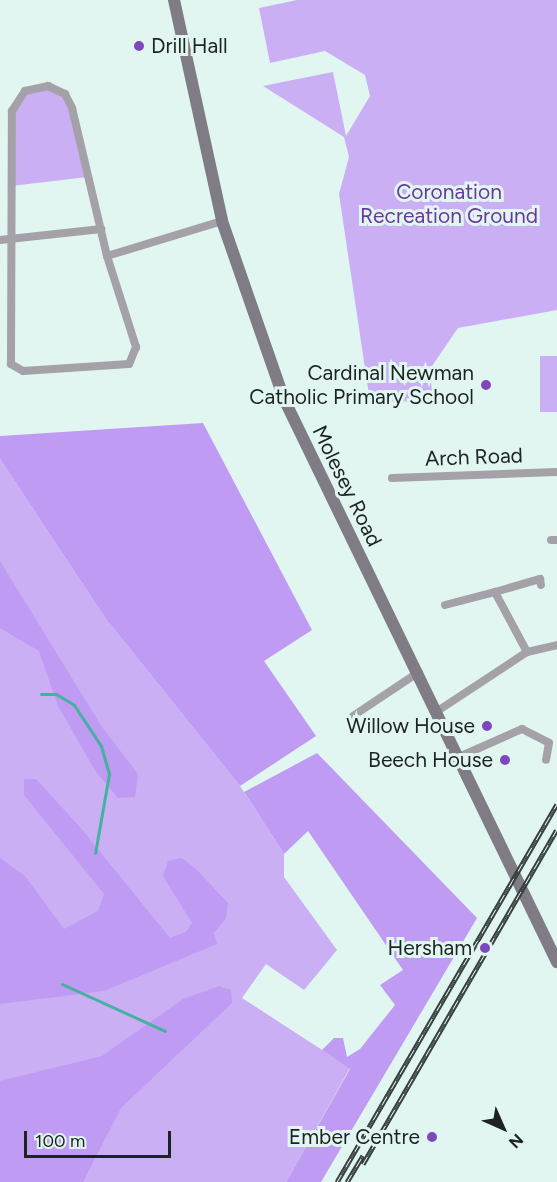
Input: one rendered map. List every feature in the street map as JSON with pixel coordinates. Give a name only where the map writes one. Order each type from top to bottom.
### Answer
[{"type":"street","name":"Molesey Road","points":[[174,0],[222,221],[302,442],[439,710],[557,962]]},
{"type":"street","points":[[40,86],[59,90],[72,108],[101,229],[107,256],[136,347],[134,360],[23,371],[10,356],[12,111],[19,97],[40,86]]},
{"type":"street","points":[[107,256],[222,221]]},
{"type":"street","points":[[0,240],[101,229]]},
{"type":"street","name":"Arch Road","points":[[392,478],[557,471]]},
{"type":"street","points":[[445,605],[540,579],[542,585]]},
{"type":"street","points":[[495,592],[526,652]]},
{"type":"street","points":[[439,710],[526,652],[557,645]]},
{"type":"street","points":[[353,716],[419,672]]},
{"type":"street","points":[[461,756],[522,729],[549,743],[546,760]]},
{"type":"green space","name":"Coronation Recreation Ground","points":[[297,0],[557,0],[557,310],[458,328],[430,369],[433,401],[370,402],[339,194],[349,157],[344,137],[263,86],[333,72],[346,136],[370,96],[365,75],[325,51],[270,63],[259,8]]},
{"type":"green space","points":[[40,86],[65,94],[88,177],[11,186],[14,103]]},
{"type":"green space","points":[[540,356],[557,356],[557,412],[540,412]]},
{"type":"green space","points":[[0,459],[106,619],[240,786],[284,854],[284,877],[337,950],[304,990],[266,964],[242,998],[350,1068],[286,1182],[0,1182]]},
{"type":"shaded area","points":[[203,423],[312,630],[264,661],[316,736],[240,786],[106,619],[0,459],[0,436]]},
{"type":"shaded area","points":[[0,561],[102,727],[138,774],[135,797],[118,798],[96,772],[58,706],[39,651],[0,628]]},
{"type":"shaded area","points":[[317,753],[477,918],[321,1182],[286,1182],[350,1069],[322,1050],[334,1038],[343,1038],[347,1057],[360,1049],[395,1005],[380,985],[403,970],[308,831],[284,854],[244,792]]},
{"type":"shaded area","points":[[24,779],[36,779],[80,827],[170,938],[186,932],[192,923],[163,876],[168,861],[182,858],[196,869],[228,903],[226,918],[214,933],[217,944],[104,991],[0,1004],[0,858],[25,876],[64,929],[98,911],[104,894],[24,795]]},
{"type":"shaded area","points":[[219,986],[231,990],[232,1003],[121,1108],[83,1182],[0,1182],[0,1081],[102,1056],[183,999]]},
{"type":"waterway","points":[[41,694],[56,694],[74,705],[101,746],[109,774],[95,853]]},
{"type":"waterway","points":[[62,984],[165,1031]]},
{"type":"railway","points":[[337,1182],[557,804]]},
{"type":"railway","points":[[363,1164],[557,830]]},
{"type":"railway","points":[[347,1182],[363,1155]]},
{"type":"place","name":"Drill Hall","points":[[139,46]]},
{"type":"place","name":"Cardinal Newman Catholic Primary School","points":[[486,385]]},
{"type":"place","name":"Willow House","points":[[487,726]]},
{"type":"place","name":"Beech House","points":[[505,760]]},
{"type":"place","name":"Hersham","points":[[485,948]]},
{"type":"place","name":"Ember Centre","points":[[432,1137]]}]
